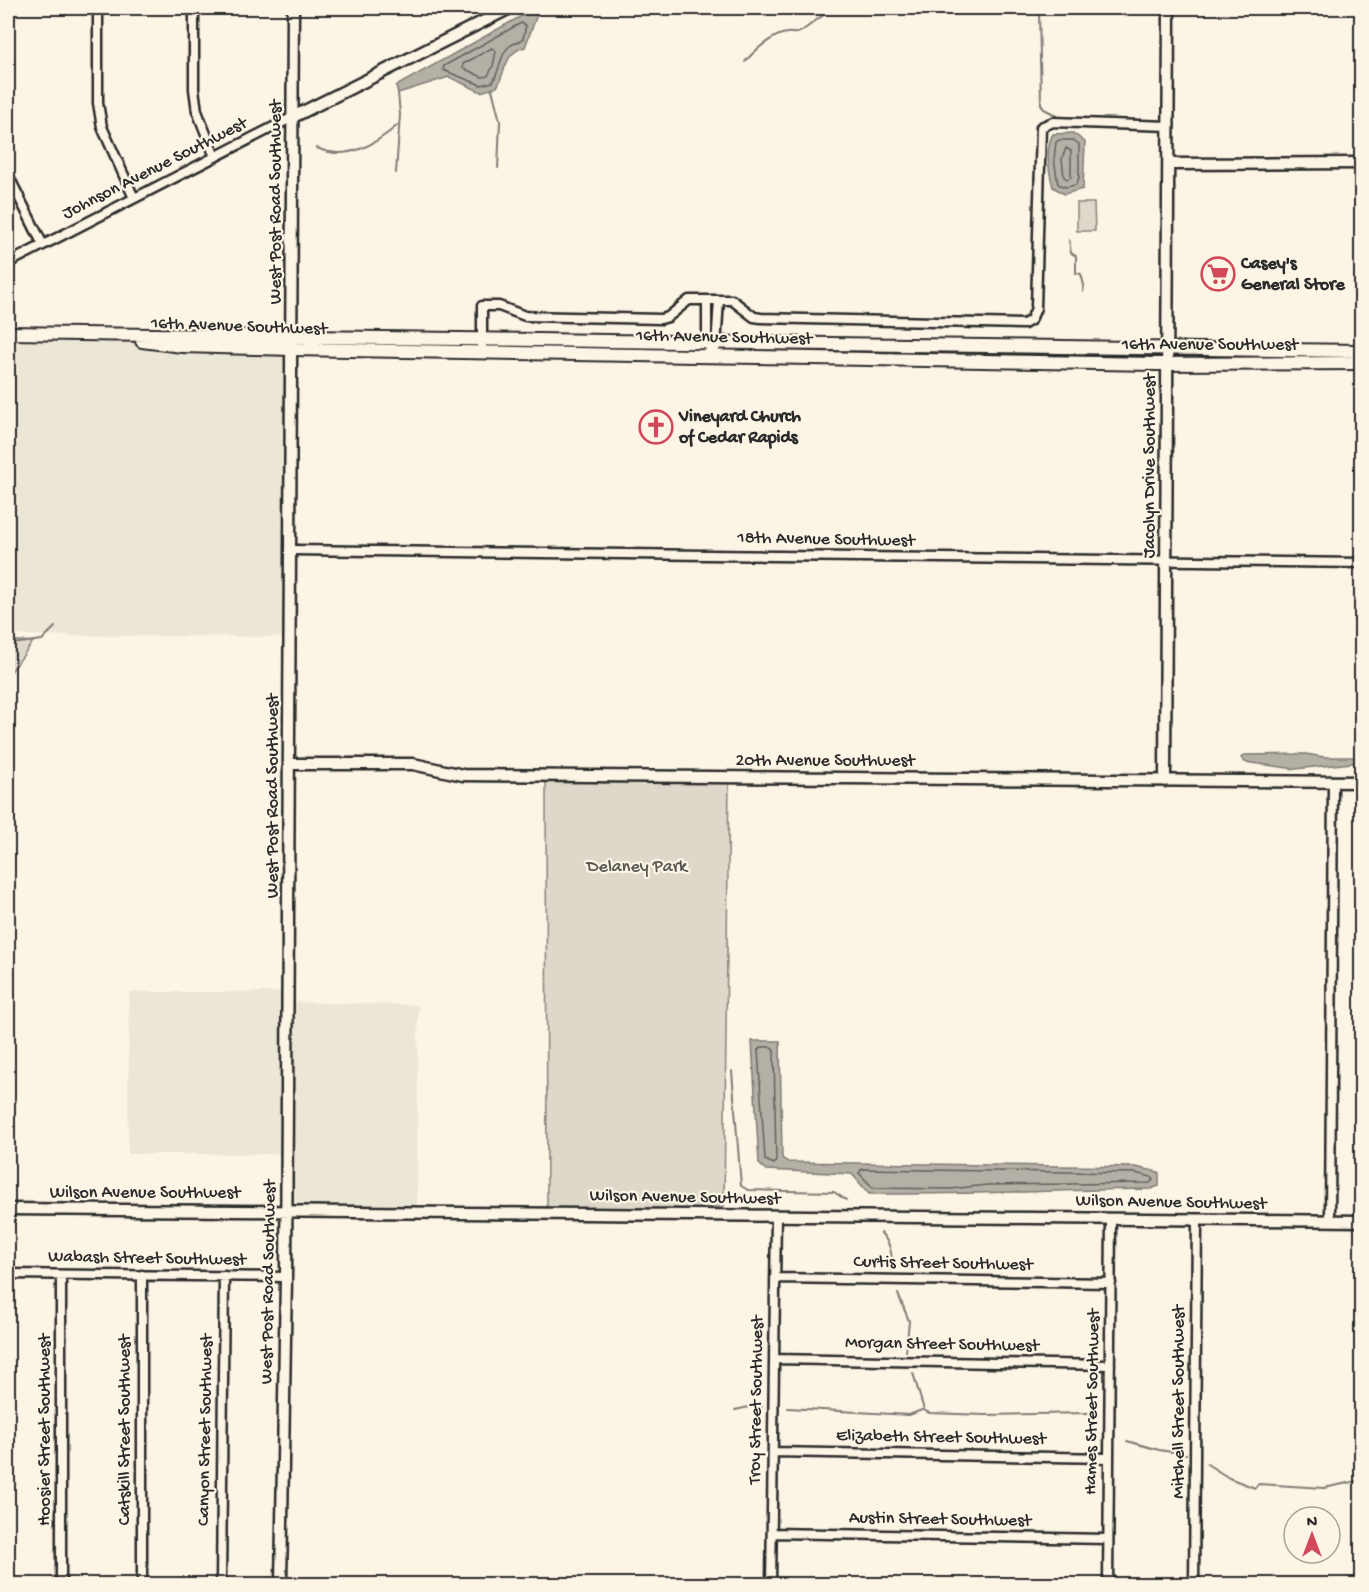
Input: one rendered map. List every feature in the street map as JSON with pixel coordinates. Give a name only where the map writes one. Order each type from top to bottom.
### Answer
[{"type":"main road","name":"16th Avenue Southwest","points":[[8,333],[87,334],[182,346],[292,342],[482,345],[712,343],[1361,355]]},
{"type":"main road","name":"16th Avenue Southwest","points":[[482,345],[713,356],[1167,364],[1303,363],[1361,355]]},
{"type":"street","points":[[98,8],[98,103],[102,127],[134,198]]},
{"type":"street","points":[[194,8],[196,100],[204,131],[215,157]]},
{"type":"street","name":"West Post Road Southwest","points":[[281,1584],[287,1211],[293,8]]},
{"type":"street","name":"Johnson Avenue Southwest","points":[[8,262],[510,8]]},
{"type":"street","name":"Jacolyn Drive Southwest","points":[[1165,781],[1169,8]]},
{"type":"street","points":[[482,345],[482,306],[499,306],[525,316],[661,319],[668,317],[689,300],[732,300],[754,317],[761,318],[1024,324],[1031,320],[1036,308],[1041,127],[1053,122],[1169,126]]},
{"type":"street","points":[[1168,164],[1362,164]]},
{"type":"street","points":[[8,175],[43,245]]},
{"type":"street","points":[[707,300],[713,356]]},
{"type":"street","points":[[712,343],[718,300]]},
{"type":"street","name":"18th Avenue Southwest","points":[[291,550],[1362,562]]},
{"type":"street","name":"20th Avenue Southwest","points":[[289,764],[413,765],[463,775],[1362,782]]},
{"type":"street","points":[[1330,1221],[1333,782]]},
{"type":"street","name":"Wilson Avenue Southwest","points":[[8,1209],[1362,1221]]},
{"type":"street","name":"Troy Street Southwest","points":[[771,1584],[776,1216]]},
{"type":"street","name":"Hames Street Southwest","points":[[1108,1584],[1111,1219]]},
{"type":"street","name":"Mitchell Street Southwest","points":[[1194,1584],[1197,1220]]},
{"type":"street","name":"Wabash Street Southwest","points":[[8,1274],[286,1277]]},
{"type":"street","name":"Hoosier Street Southwest","points":[[61,1275],[61,1584]]},
{"type":"street","name":"Catskill Street Southwest","points":[[142,1275],[142,1584]]},
{"type":"street","name":"Canyon Street Southwest","points":[[221,1584],[224,1276]]},
{"type":"street","name":"Curtis Street Southwest","points":[[775,1278],[1111,1283]]},
{"type":"street","name":"Morgan Street Southwest","points":[[774,1359],[1110,1365]]},
{"type":"street","name":"Elizabeth Street Southwest","points":[[773,1452],[1109,1458]]},
{"type":"street","name":"Austin Street Southwest","points":[[772,1533],[1108,1539]]},
{"type":"shaded area","points":[[1358,222],[1362,222],[1361,323],[1357,322]]},
{"type":"shaded area","points":[[8,333],[292,336],[290,637],[8,635]]},
{"type":"shaded area","points":[[129,992],[288,992],[288,1002],[418,1005],[417,1213],[287,1211],[287,1154],[128,1154]]},
{"type":"green space","points":[[1077,203],[1094,203],[1095,231],[1077,231]]},
{"type":"green space","points":[[8,640],[33,642],[8,676]]},
{"type":"green space","name":"Delaney Park","points":[[546,775],[729,777],[724,1206],[651,1214],[547,1214]]},
{"type":"water","points":[[532,10],[538,12],[525,47],[518,49],[510,57],[497,87],[481,92],[449,77],[398,93],[396,86]]},
{"type":"water","points":[[1073,133],[1085,142],[1083,189],[1064,194],[1053,187],[1049,168],[1049,146],[1053,134]]},
{"type":"water","points":[[1306,754],[1324,757],[1361,757],[1361,762],[1295,769],[1245,762],[1241,758],[1244,755]]},
{"type":"water","points":[[752,1041],[780,1041],[782,1158],[788,1162],[1136,1167],[1159,1172],[1159,1186],[1151,1189],[869,1194],[852,1174],[766,1170],[759,1164]]},
{"type":"waterway","points":[[745,62],[770,40],[782,34],[798,33],[824,15],[840,8]]},
{"type":"waterway","points":[[1039,11],[1041,104],[1044,109],[1056,115]]},
{"type":"waterway","points":[[492,89],[500,121],[498,168]]},
{"type":"waterway","points":[[396,173],[400,115],[398,93]]},
{"type":"waterway","points":[[317,148],[339,153],[361,149],[381,138],[399,124]]},
{"type":"waterway","points":[[1069,240],[1071,253],[1076,256],[1076,273],[1081,274],[1084,285],[1083,292]]},
{"type":"waterway","points":[[8,649],[12,644],[42,640],[55,627]]},
{"type":"waterway","points":[[732,1071],[741,1186],[748,1190],[834,1192],[846,1200]]},
{"type":"waterway","points":[[881,1233],[891,1250],[891,1270]]},
{"type":"waterway","points":[[898,1294],[909,1321],[906,1351]]},
{"type":"waterway","points":[[913,1373],[924,1410],[929,1413],[985,1415],[1089,1413]]},
{"type":"waterway","points":[[735,1410],[762,1407]]},
{"type":"waterway","points":[[788,1408],[909,1415],[922,1410]]},
{"type":"waterway","points":[[1127,1441],[1159,1450],[1186,1454]]},
{"type":"waterway","points":[[1207,1464],[1229,1478],[1255,1488],[1258,1484],[1324,1488],[1362,1480]]},
{"type":"place","name":"Casey's General Store","points":[[1218,274]]},
{"type":"place","name":"Vineyard Church of Cedar Rapids","points":[[656,427]]}]
